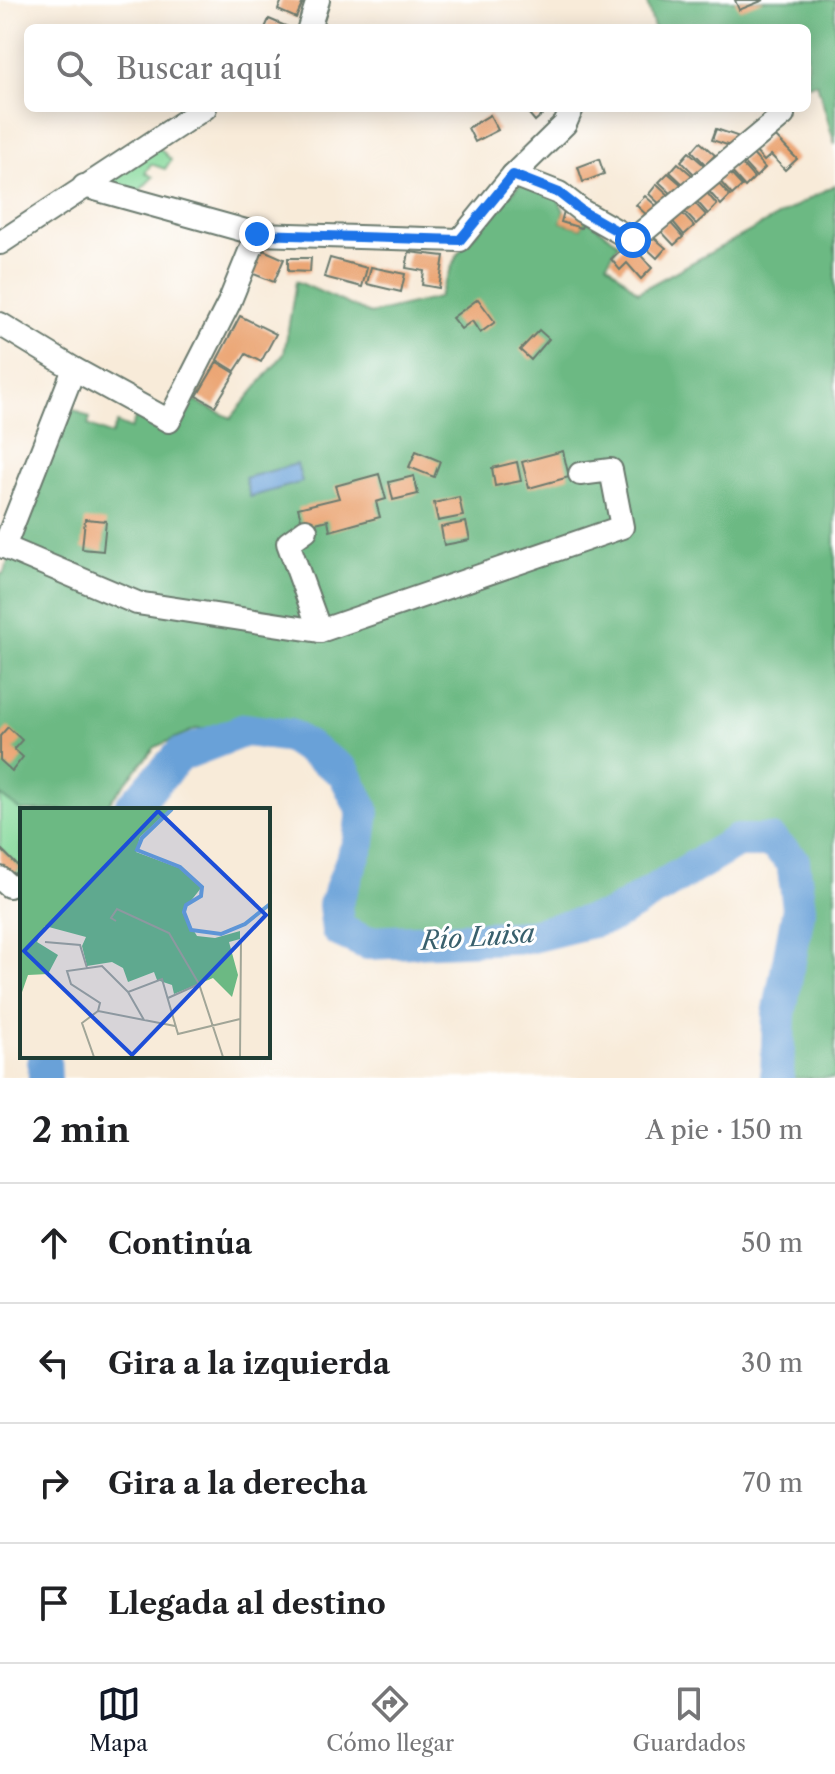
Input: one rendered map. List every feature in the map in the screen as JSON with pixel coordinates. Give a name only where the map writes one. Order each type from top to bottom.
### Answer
[{"type":"street","points":[[310,24],[318,0]]},
{"type":"street","points":[[0,243],[199,112]]},
{"type":"street","points":[[84,186],[257,234],[460,240],[513,175],[565,124],[570,112]]},
{"type":"street","points":[[513,175],[559,193],[582,211],[633,240],[783,115]]},
{"type":"street","points":[[0,324],[169,421],[229,303],[257,234]]},
{"type":"street","points":[[74,369],[2,546],[137,603],[320,631],[622,527],[611,470],[580,474]]},
{"type":"street","points":[[306,530],[288,543],[320,631]]},
{"type":"green space","points":[[649,0],[835,0],[835,145],[817,83],[811,84],[811,24],[653,24],[647,3]]},
{"type":"green space","points":[[159,148],[171,160],[165,169],[151,164],[145,173],[153,177],[138,192],[109,182]]},
{"type":"green space","points":[[521,183],[557,196],[564,211],[561,222],[581,228],[585,218],[619,243],[607,263],[638,292],[835,185],[835,1078],[784,1078],[785,1018],[806,905],[799,854],[767,830],[732,833],[610,908],[532,932],[367,939],[344,926],[341,905],[363,841],[366,808],[348,767],[294,731],[243,724],[196,729],[155,747],[105,808],[20,810],[0,795],[0,574],[3,574],[67,406],[90,418],[88,425],[111,435],[117,423],[131,429],[139,409],[170,425],[186,397],[231,418],[284,354],[296,281],[370,314],[438,298],[458,253]]},
{"type":"green space","points":[[0,795],[20,810],[20,868],[0,848]]},
{"type":"green space","points":[[20,868],[20,880],[14,885],[8,880]]},
{"type":"water","points":[[297,464],[302,482],[250,497],[245,478]]},
{"type":"building","points":[[282,0],[303,2],[296,18],[278,10]]},
{"type":"building","points":[[735,0],[764,0],[739,10]]},
{"type":"building","points":[[527,112],[545,112],[535,121]]},
{"type":"building","points":[[490,115],[498,130],[475,142],[468,128]]},
{"type":"building","points":[[716,129],[737,136],[733,147],[712,140]]},
{"type":"building","points":[[773,134],[797,159],[785,170],[771,155],[764,161],[755,151]]},
{"type":"building","points":[[700,142],[715,155],[706,165],[692,151]]},
{"type":"building","points":[[689,152],[704,165],[695,175],[681,161]]},
{"type":"building","points":[[751,152],[765,168],[756,177],[741,160]]},
{"type":"building","points":[[599,159],[604,174],[583,182],[578,167]]},
{"type":"building","points":[[739,161],[754,178],[745,187],[730,170]]},
{"type":"building","points":[[678,163],[693,176],[684,185],[670,172]]},
{"type":"building","points":[[727,170],[742,186],[732,195],[718,179]]},
{"type":"building","points":[[668,173],[683,186],[674,196],[659,182]]},
{"type":"building","points":[[715,180],[730,196],[721,205],[706,188]]},
{"type":"building","points":[[657,184],[672,198],[663,207],[649,194]]},
{"type":"building","points":[[703,188],[717,205],[708,214],[693,197]]},
{"type":"building","points":[[645,196],[660,209],[651,219],[636,205]]},
{"type":"building","points":[[691,199],[706,215],[696,224],[681,208]]},
{"type":"building","points":[[679,210],[694,226],[684,235],[670,218]]},
{"type":"building","points":[[564,211],[585,218],[581,228],[561,222]]},
{"type":"building","points":[[668,220],[683,237],[674,245],[659,229]]},
{"type":"building","points":[[651,235],[666,248],[657,258],[642,244]]},
{"type":"building","points":[[629,242],[652,268],[641,279],[627,263],[620,270],[611,259]]},
{"type":"building","points":[[261,249],[284,259],[274,282],[251,273]]},
{"type":"building","points":[[409,252],[444,256],[439,288],[422,285],[424,271],[406,268]]},
{"type":"building","points":[[288,258],[311,258],[310,272],[288,271]]},
{"type":"building","points":[[330,258],[367,268],[362,287],[324,277]]},
{"type":"building","points":[[371,267],[405,274],[401,292],[367,284]]},
{"type":"building","points":[[478,299],[495,322],[480,333],[472,321],[461,329],[452,318]]},
{"type":"building","points":[[240,316],[276,334],[261,362],[246,354],[235,371],[217,360]]},
{"type":"building","points":[[539,330],[549,339],[531,360],[520,350]]},
{"type":"building","points":[[217,362],[235,373],[215,406],[197,396]]},
{"type":"building","points":[[416,451],[440,461],[434,477],[409,467]]},
{"type":"building","points":[[563,451],[569,477],[529,488],[522,462]]},
{"type":"building","points":[[517,462],[521,481],[495,486],[492,468]]},
{"type":"building","points":[[379,474],[386,499],[376,502],[380,517],[330,531],[328,520],[303,526],[298,508],[339,498],[335,486]]},
{"type":"building","points":[[414,476],[418,494],[393,500],[389,482]]},
{"type":"building","points":[[459,497],[463,516],[438,521],[434,503]]},
{"type":"building","points":[[85,519],[106,521],[103,551],[82,549]]},
{"type":"building","points":[[466,522],[470,540],[444,545],[441,527]]},
{"type":"building","points":[[8,727],[22,740],[14,749],[23,757],[12,771],[0,760],[0,736]]},
{"type":"building","points":[[0,848],[20,868],[8,880],[0,872]]},
{"type":"waterway","name":"Río Luisa","points":[[131,808],[180,755],[245,730],[290,736],[344,772],[363,811],[359,842],[335,905],[338,930],[367,943],[531,936],[612,916],[737,841],[771,841],[793,861],[799,908],[779,1015],[777,1078]]},
{"type":"waterway","name":"Río Luisa","points":[[44,1058],[45,1078]]},
{"type":"route","points":[[257,234],[460,240],[513,175],[559,193],[582,211],[633,240]]}]
